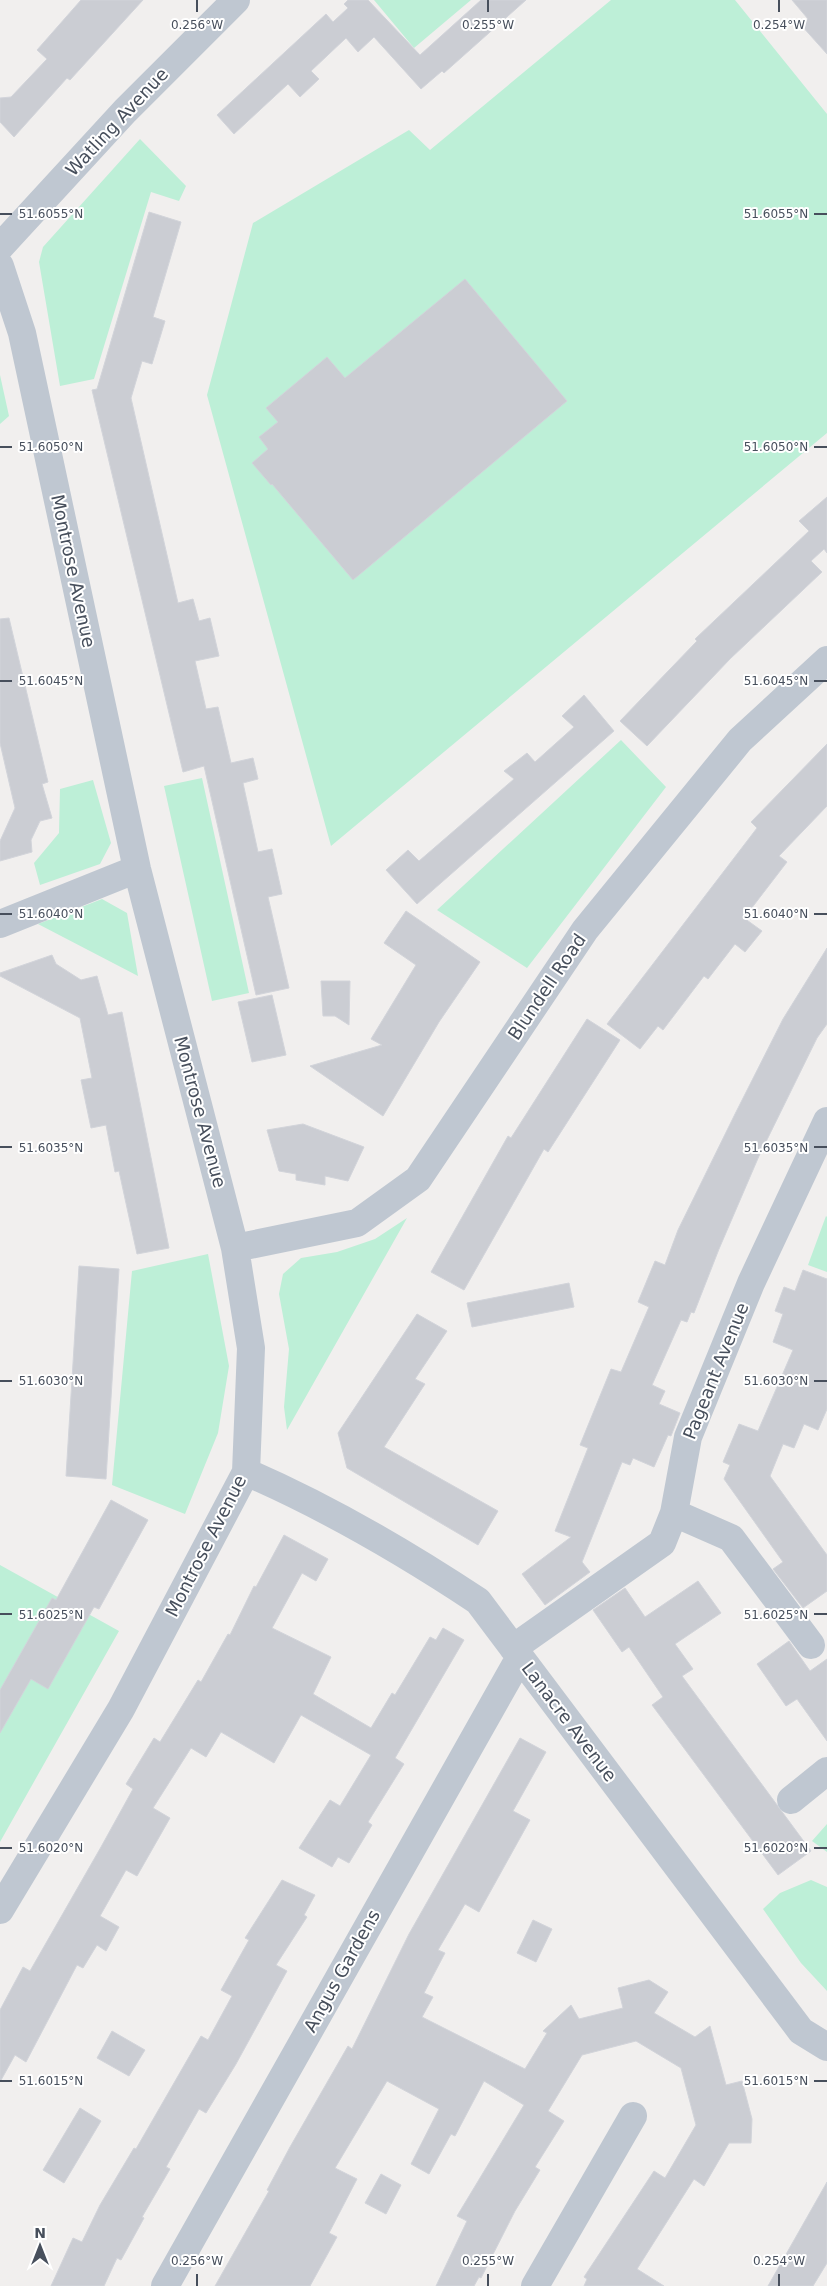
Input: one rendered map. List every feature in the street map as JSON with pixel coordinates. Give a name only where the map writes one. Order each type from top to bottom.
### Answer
[{"type":"street","name":"Watling Avenue","points":[[0,247],[125,112],[236,0]]},
{"type":"street","name":"Montrose Avenue","points":[[0,266],[22,333],[137,869],[235,1248],[251,1348],[246,1472],[121,1709],[0,1910]]},
{"type":"street","name":"Blundell Road","points":[[235,1248],[357,1223],[418,1179],[585,930],[740,740],[827,660]]},
{"type":"street","points":[[0,924],[137,869]]},
{"type":"street","name":"Pageant Avenue","points":[[517,1652],[662,1543],[674,1513],[688,1437],[751,1283],[827,1121]]},
{"type":"street","name":"Lanacre Avenue","points":[[246,1472],[289,1491],[423,1565],[478,1601],[801,2031],[827,2048]]},
{"type":"street","points":[[674,1513],[731,1538],[811,1645]]},
{"type":"street","name":"Angus Gardens","points":[[165,2286],[517,1652]]},
{"type":"street","points":[[791,1800],[827,1771]]},
{"type":"street","points":[[535,2286],[633,2116]]},
{"type":"green space","points":[[374,0],[471,0],[414,48]]},
{"type":"green space","points":[[611,0],[735,0],[827,114],[827,433],[331,846],[207,395],[253,223],[409,130],[430,150]]},
{"type":"green space","points":[[140,139],[186,186],[179,201],[151,192],[94,379],[60,386],[39,262],[43,247]]},
{"type":"green space","points":[[0,375],[9,416],[0,424]]},
{"type":"green space","points":[[621,740],[666,787],[527,968],[437,910]]},
{"type":"green space","points":[[202,778],[249,993],[212,1001],[164,786]]},
{"type":"green space","points":[[93,780],[111,843],[100,864],[40,885],[34,863],[59,833],[60,789]]},
{"type":"green space","points":[[102,899],[127,913],[138,976],[38,924]]},
{"type":"green space","points":[[827,1217],[827,1272],[808,1265]]},
{"type":"green space","points":[[407,1218],[287,1430],[284,1407],[289,1349],[279,1294],[283,1274],[301,1258],[337,1252],[375,1239]]},
{"type":"green space","points":[[208,1254],[229,1366],[218,1433],[185,1514],[112,1485],[132,1271]]},
{"type":"green space","points":[[0,1565],[119,1631],[0,1842]]},
{"type":"green space","points":[[827,1824],[827,1852],[812,1841]]},
{"type":"green space","points":[[811,1880],[827,1887],[827,1991],[801,1963],[763,1909],[780,1893]]},
{"type":"building","points":[[81,0],[143,0],[70,80],[67,78],[14,137],[0,122],[0,98],[11,97],[47,59],[37,50]]},
{"type":"building","points":[[348,0],[368,0],[420,55],[481,0],[526,0],[444,73],[442,71],[421,89],[374,37],[358,52],[346,38],[311,71],[319,79],[300,97],[288,84],[234,134],[217,115],[326,14],[333,22],[348,8],[344,4]]},
{"type":"building","points":[[792,0],[827,0],[827,54],[801,25],[808,19]]},
{"type":"building","points":[[149,212],[181,222],[153,317],[165,321],[152,364],[142,361],[131,398],[178,603],[193,599],[199,621],[210,618],[219,656],[195,661],[206,709],[218,707],[231,763],[253,758],[258,779],[243,783],[258,852],[272,849],[282,894],[268,897],[289,988],[256,995],[204,766],[183,772],[92,390],[97,389]]},
{"type":"building","points":[[465,279],[567,401],[353,580],[252,463],[268,449],[259,437],[278,422],[266,408],[327,357],[345,378]]},
{"type":"building","points":[[827,497],[827,553],[824,549],[811,561],[822,572],[730,659],[647,746],[620,721],[697,641],[695,639],[809,531],[799,521]]},
{"type":"building","points":[[9,618],[48,782],[42,784],[52,818],[40,821],[31,840],[32,852],[0,861],[0,841],[15,808],[0,743],[0,619]]},
{"type":"building","points":[[584,695],[614,731],[417,904],[386,870],[408,850],[419,861],[514,779],[504,771],[527,753],[535,762],[574,727],[562,716]]},
{"type":"building","points":[[827,744],[827,806],[779,856],[787,862],[744,918],[762,931],[745,952],[735,944],[708,979],[704,976],[663,1030],[658,1026],[640,1049],[607,1024],[757,828],[751,822]]},
{"type":"building","points":[[406,911],[480,962],[439,1022],[383,1116],[310,1066],[382,1045],[371,1039],[416,965],[384,943]]},
{"type":"building","points":[[827,948],[827,1024],[817,1038],[759,1156],[694,1313],[691,1312],[687,1322],[681,1320],[652,1385],[665,1391],[659,1404],[680,1413],[671,1436],[668,1435],[654,1467],[633,1458],[630,1465],[622,1462],[582,1562],[590,1572],[545,1605],[522,1574],[571,1537],[555,1531],[588,1448],[580,1445],[611,1369],[621,1372],[649,1307],[638,1302],[655,1261],[665,1265],[678,1230],[783,1019]]},
{"type":"building","points":[[52,955],[56,964],[81,980],[97,976],[108,1015],[122,1012],[169,1248],[137,1254],[119,1171],[115,1172],[106,1125],[91,1128],[81,1080],[92,1078],[80,1018],[0,976],[0,973]]},
{"type":"building","points":[[321,981],[350,981],[349,1025],[335,1016],[323,1016]]},
{"type":"building","points":[[272,995],[286,1055],[252,1062],[238,1002]]},
{"type":"building","points":[[587,1019],[620,1040],[548,1152],[544,1149],[464,1290],[431,1272],[508,1136],[511,1138]]},
{"type":"building","points":[[303,1124],[364,1147],[348,1181],[325,1176],[325,1185],[296,1180],[296,1174],[279,1171],[267,1130]]},
{"type":"building","points":[[79,1266],[119,1269],[106,1479],[66,1476]]},
{"type":"building","points":[[803,1270],[827,1279],[827,1409],[818,1430],[804,1424],[794,1448],[783,1444],[770,1476],[827,1555],[827,1591],[803,1608],[773,1569],[783,1562],[724,1479],[730,1465],[723,1462],[739,1424],[758,1431],[793,1350],[773,1342],[783,1314],[775,1311],[784,1287],[795,1291]]},
{"type":"building","points":[[569,1283],[574,1307],[472,1327],[467,1303]]},
{"type":"building","points":[[417,1314],[447,1331],[415,1379],[425,1384],[384,1447],[498,1511],[478,1545],[347,1468],[338,1433]]},
{"type":"building","points":[[111,1500],[148,1520],[99,1609],[94,1607],[48,1689],[31,1679],[0,1733],[0,1690],[52,1598],[56,1600]]},
{"type":"building","points":[[284,1535],[328,1559],[316,1581],[302,1573],[272,1628],[331,1657],[313,1694],[371,1728],[392,1693],[395,1695],[430,1637],[436,1640],[443,1628],[464,1640],[395,1758],[404,1764],[368,1822],[372,1825],[349,1863],[338,1857],[332,1867],[299,1848],[330,1800],[340,1806],[371,1755],[301,1715],[274,1763],[221,1732],[206,1757],[191,1748],[153,1808],[170,1818],[137,1876],[126,1870],[100,1916],[119,1927],[106,1951],[97,1945],[83,1968],[77,1965],[26,2062],[15,2055],[0,2082],[0,2010],[23,1967],[30,1971],[101,1847],[133,1789],[126,1784],[154,1738],[160,1742],[198,1680],[201,1682],[228,1634],[230,1635],[254,1586],[256,1587]]},
{"type":"building","points":[[698,1581],[721,1613],[675,1644],[693,1669],[682,1676],[811,1851],[778,1875],[652,1705],[663,1697],[629,1647],[622,1652],[593,1610],[625,1588],[645,1617]]},
{"type":"building","points":[[789,1641],[810,1671],[827,1659],[827,1741],[797,1699],[786,1706],[757,1664]]},
{"type":"building","points":[[520,1738],[546,1752],[513,1811],[530,1820],[479,1912],[465,1904],[438,1950],[445,1953],[424,1993],[433,1997],[422,2017],[525,2069],[547,2033],[543,2031],[571,2005],[579,2019],[623,2008],[618,1988],[649,1980],[668,1992],[654,2013],[695,2037],[710,2026],[726,2085],[742,2081],[752,2119],[751,2143],[729,2143],[704,2186],[694,2179],[637,2269],[664,2286],[584,2286],[587,2279],[584,2277],[654,2171],[665,2178],[696,2125],[681,2068],[636,2041],[582,2055],[548,2111],[564,2121],[535,2167],[540,2170],[515,2211],[481,2278],[479,2277],[474,2286],[436,2286],[467,2221],[457,2216],[524,2105],[484,2081],[455,2136],[451,2134],[429,2174],[411,2164],[439,2109],[387,2081],[335,2168],[357,2179],[329,2233],[337,2237],[310,2286],[215,2286],[269,2191],[267,2190],[290,2147],[348,2046],[352,2049],[409,1934]]},
{"type":"building","points":[[282,1880],[315,1895],[304,1915],[307,1917],[276,1965],[287,1971],[236,2064],[206,2113],[199,2109],[166,2167],[170,2169],[142,2217],[144,2218],[121,2260],[117,2258],[104,2286],[51,2286],[73,2238],[82,2242],[100,2205],[134,2148],[136,2149],[201,2036],[208,2040],[232,1996],[221,1990],[249,1940],[245,1938]]},
{"type":"building","points":[[533,1920],[552,1929],[536,1962],[517,1953]]},
{"type":"building","points":[[112,2031],[145,2050],[129,2076],[97,2058]]},
{"type":"building","points":[[80,2108],[101,2121],[64,2183],[43,2170]]},
{"type":"building","points":[[381,2174],[401,2185],[386,2214],[365,2203]]},
{"type":"building","points":[[827,2182],[827,2263],[813,2286],[768,2286]]}]
